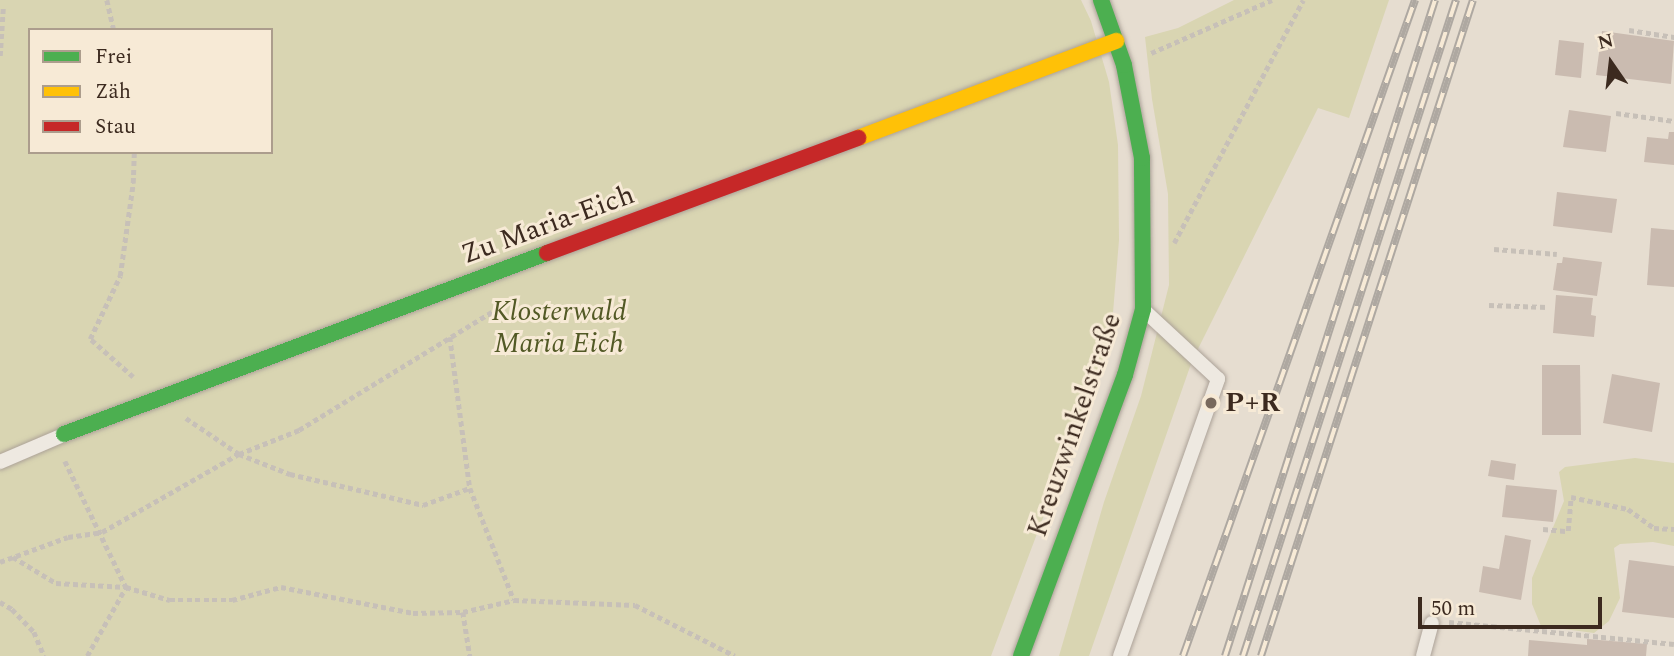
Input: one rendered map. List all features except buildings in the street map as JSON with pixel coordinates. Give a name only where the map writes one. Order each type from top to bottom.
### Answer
[{"type":"street","name":"Kreuzwinkelstraße","points":[[1021,656],[1125,375],[1143,309],[1142,158],[1124,65],[1101,0]]},
{"type":"street","name":"Zu Maria-Eich","points":[[59,436],[1116,41]]},
{"type":"lane","points":[[1120,656],[1218,379],[1143,309]]},
{"type":"lane","name":"Zu Maria-Eich","points":[[0,462],[59,436]]},
{"type":"lane","points":[[1423,656],[1438,622]]},
{"type":"path","points":[[107,0],[114,28]]},
{"type":"path","points":[[1124,65],[1272,0]]},
{"type":"path","points":[[1169,252],[1303,0]]},
{"type":"path","points":[[0,56],[3,8]]},
{"type":"path","points":[[1629,30],[1674,37]]},
{"type":"path","points":[[1616,113],[1674,121]]},
{"type":"path","points":[[134,154],[133,183],[120,276],[90,339],[157,398],[239,454],[290,474],[422,505],[471,488]]},
{"type":"path","points":[[1494,249],[1557,254]]},
{"type":"path","points":[[0,562],[68,537],[102,532],[239,454],[299,430],[507,302]]},
{"type":"path","points":[[1489,305],[1548,307]]},
{"type":"path","points":[[450,337],[471,488],[514,600]]},
{"type":"path","points":[[59,436],[126,587]]},
{"type":"path","points":[[1543,529],[1568,531],[1571,497],[1628,509],[1654,528],[1674,528]]},
{"type":"path","points":[[13,557],[56,583],[126,587],[170,600],[232,600],[281,587],[413,613],[463,612],[514,600],[635,605],[735,656]]},
{"type":"path","points":[[87,656],[126,587]]},
{"type":"path","points":[[0,602],[12,609],[34,632],[44,656]]},
{"type":"path","points":[[463,612],[470,656]]},
{"type":"path","points":[[1438,622],[1674,644]]},
{"type":"green space","name":"Klosterwald Maria Eich","points":[[0,0],[1081,0],[1091,21],[1109,82],[1118,145],[1119,240],[1111,337],[991,656],[0,656]]},
{"type":"green space","points":[[1234,0],[1389,0],[1349,118],[1318,108],[1192,361],[1089,656],[1059,656],[1104,502],[1141,396],[1169,285],[1168,194],[1145,37],[1178,28]]},
{"type":"green space","points":[[1635,458],[1674,463],[1674,546],[1653,542],[1620,544],[1614,548],[1620,598],[1609,621],[1594,633],[1541,626],[1532,604],[1532,578],[1564,501],[1559,472],[1565,467]]},
{"type":"railway","points":[[1183,656],[1415,0]]},
{"type":"railway","points":[[1225,656],[1435,0]]},
{"type":"railway","points":[[1243,656],[1456,0]]},
{"type":"railway","points":[[1261,656],[1473,0]]},
{"type":"traffic: fast","points":[[1021,656],[1125,375],[1143,309],[1142,158],[1124,65],[1101,0]]},
{"type":"traffic: fast","points":[[64,434],[547,253]]},
{"type":"traffic: slow","points":[[858,138],[1116,41]]},
{"type":"traffic: jam","points":[[547,253],[858,138]]},
{"type":"place","name":"P+R","points":[[1211,403]]}]
